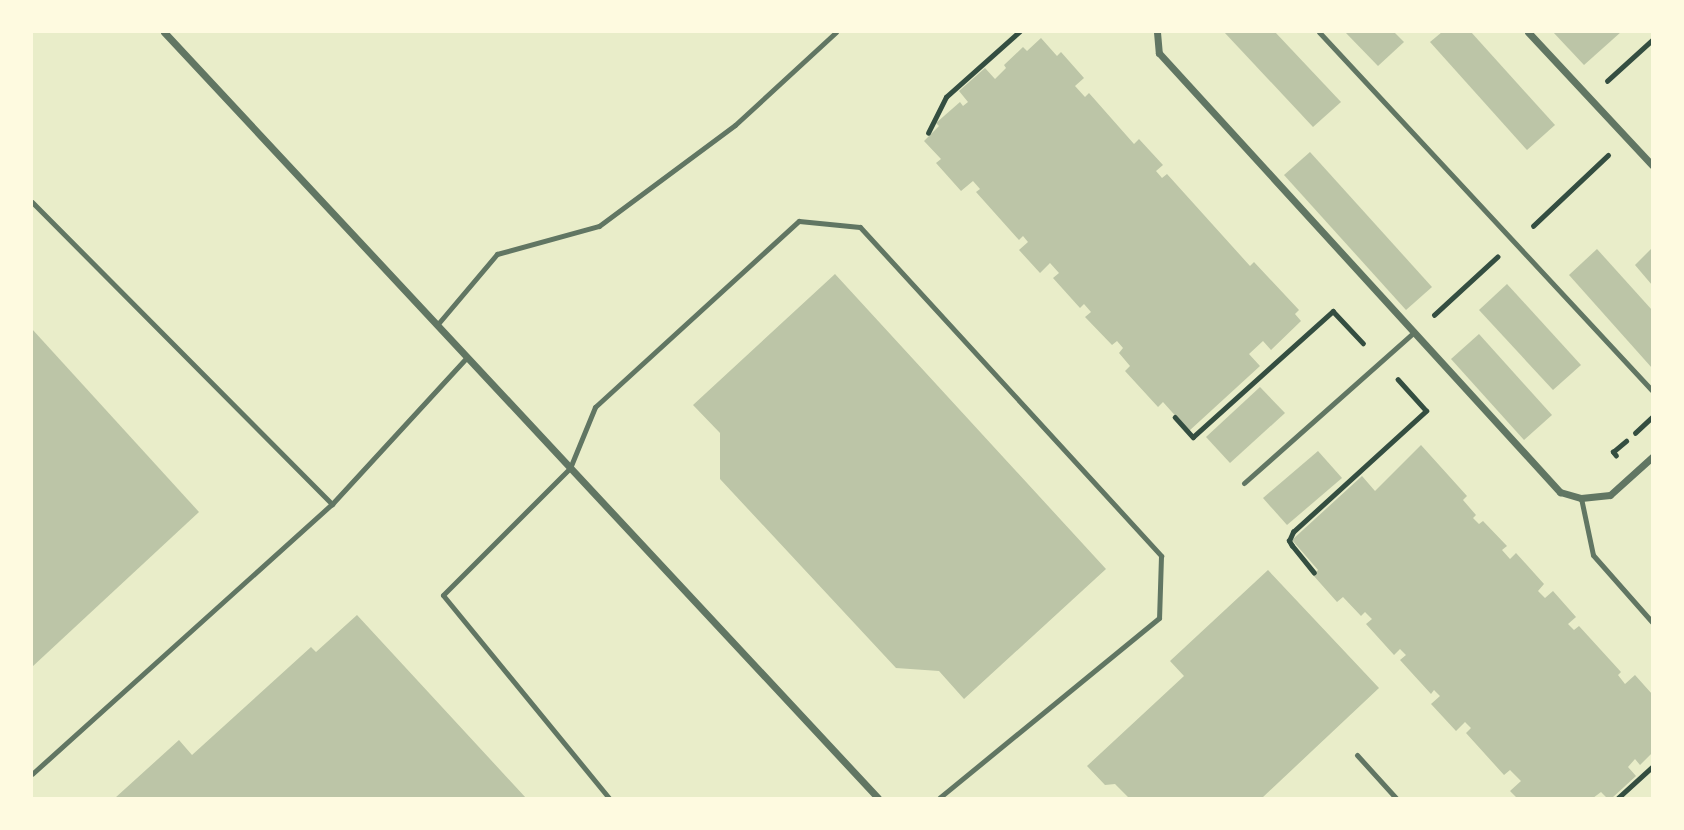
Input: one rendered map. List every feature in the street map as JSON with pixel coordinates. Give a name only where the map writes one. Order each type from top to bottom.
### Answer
[{"type":"street","points":[[164,32],[878,799]]},
{"type":"street","points":[[1157,32],[1159,53],[1560,492],[1581,498],[1610,495],[1653,457]]},
{"type":"street","points":[[1528,32],[1653,165]]},
{"type":"lane","points":[[437,325],[497,254],[599,226],[735,125],[836,32]]},
{"type":"lane","points":[[1319,32],[1653,390]]},
{"type":"lane","points":[[32,202],[331,504]]},
{"type":"lane","points":[[609,799],[443,595],[570,468],[595,407],[799,221],[860,227],[1161,556],[1160,618],[939,799]]},
{"type":"lane","points":[[1244,483],[1414,332]]},
{"type":"lane","points":[[32,774],[331,504],[467,357]]},
{"type":"lane","points":[[1581,498],[1593,555],[1653,622]]},
{"type":"lane","points":[[1357,755],[1396,799]]},
{"type":"path","points":[[928,133],[946,97],[1019,32]]},
{"type":"path","points":[[1601,86],[1653,40]]},
{"type":"path","points":[[1175,417],[1194,437],[1333,310],[1358,337]]},
{"type":"path","points":[[1314,573],[1289,541],[1293,531],[1426,411],[1400,383]]},
{"type":"path","points":[[1618,799],[1653,767]]},
{"type":"building","points":[[1224,32],[1275,32],[1341,102],[1313,127]]},
{"type":"building","points":[[1345,32],[1394,32],[1404,42],[1378,66]]},
{"type":"building","points":[[1442,32],[1471,32],[1555,125],[1527,150],[1430,42]]},
{"type":"building","points":[[1553,32],[1621,32],[1584,65]]},
{"type":"building","points":[[1041,38],[1057,56],[1061,52],[1084,78],[1075,86],[1085,97],[1089,93],[1134,144],[1139,139],[1163,165],[1156,171],[1162,178],[1167,174],[1250,266],[1254,262],[1299,310],[1295,314],[1301,321],[1271,350],[1263,341],[1249,354],[1260,366],[1189,431],[1163,402],[1158,407],[1125,371],[1130,366],[1119,353],[1123,348],[1117,341],[1112,345],[1085,317],[1091,312],[1084,304],[1080,308],[1053,278],[1059,273],[1050,263],[1040,273],[1019,250],[1028,242],[1023,236],[1019,240],[976,192],[980,189],[973,181],[961,191],[936,163],[941,159],[924,141],[939,126],[936,123],[960,102],[963,106],[968,102],[959,91],[985,68],[995,79],[1006,68],[1004,65],[1023,47],[1027,51]]},
{"type":"building","points":[[1310,152],[1432,287],[1406,310],[1284,175]]},
{"type":"building","points":[[1652,248],[1652,285],[1635,265]]},
{"type":"building","points":[[1597,249],[1652,310],[1652,368],[1569,275]]},
{"type":"building","points":[[835,274],[1106,569],[964,699],[939,671],[896,668],[720,479],[720,433],[693,405]]},
{"type":"building","points":[[1507,284],[1581,365],[1553,390],[1479,310]]},
{"type":"building","points":[[32,329],[199,512],[32,667]]},
{"type":"building","points":[[1479,334],[1552,415],[1524,440],[1451,359]]},
{"type":"building","points":[[1260,387],[1285,413],[1230,463],[1206,437]]},
{"type":"building","points":[[1421,445],[1467,496],[1463,500],[1476,515],[1473,518],[1479,524],[1483,521],[1507,546],[1502,550],[1510,559],[1516,553],[1544,584],[1538,591],[1545,598],[1553,591],[1576,617],[1568,624],[1574,630],[1579,626],[1621,672],[1618,675],[1625,684],[1635,675],[1652,694],[1652,753],[1640,765],[1635,759],[1628,767],[1636,776],[1612,798],[1607,798],[1601,792],[1593,798],[1517,798],[1510,791],[1521,781],[1510,770],[1504,775],[1466,733],[1471,728],[1465,722],[1456,731],[1431,704],[1440,696],[1434,690],[1431,694],[1400,660],[1406,655],[1400,649],[1394,655],[1366,624],[1372,619],[1365,612],[1361,616],[1343,597],[1337,602],[1313,575],[1318,570],[1292,540],[1362,476],[1375,491]]},
{"type":"building","points":[[1318,451],[1342,478],[1287,525],[1263,498]]},
{"type":"building","points":[[1268,570],[1379,688],[1262,798],[1129,798],[1115,784],[1105,785],[1087,766],[1184,676],[1170,661]]},
{"type":"building","points":[[357,615],[526,798],[115,798],[179,740],[192,755],[311,647],[316,652]]}]
